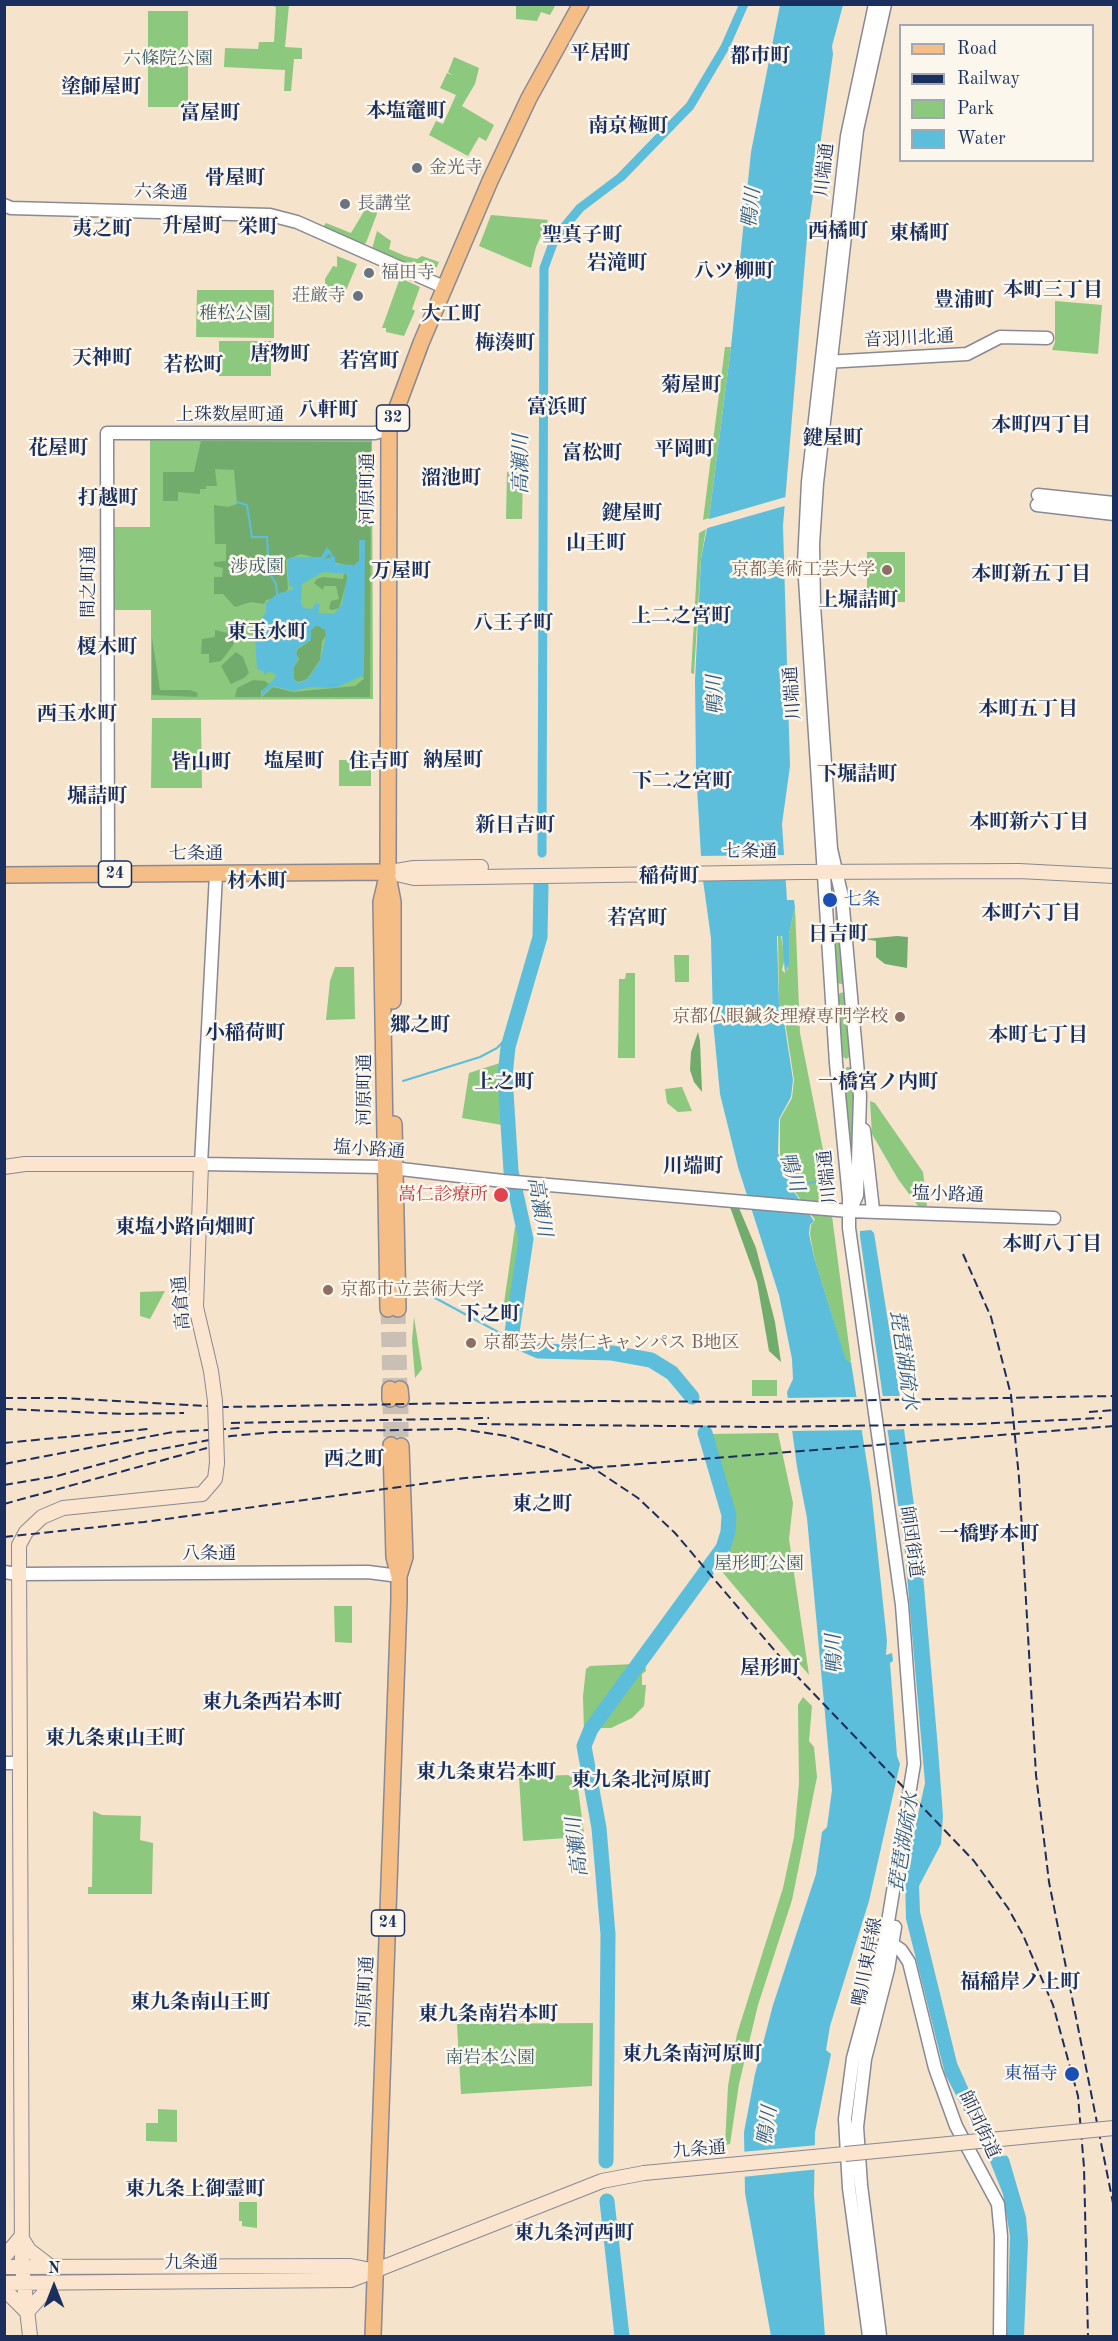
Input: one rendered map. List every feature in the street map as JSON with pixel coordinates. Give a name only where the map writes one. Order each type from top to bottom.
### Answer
[{"type":"main road","name":"河原町通","points":[[393,1309],[389,1168],[393,902],[388,872],[389,429],[421,343],[490,181],[529,98],[581,4]]},
{"type":"main road","name":"七条通","points":[[830,868],[1028,862],[1113,867]]},
{"type":"main road","name":"七条通","points":[[4,875],[388,872],[414,868],[800,867],[1019,871],[1113,876]]},
{"type":"main road","name":"塩小路通","points":[[4,1167],[25,1164],[201,1164]]},
{"type":"main road","name":"高倉通","points":[[30,2337],[23,2282],[21,2237],[12,1763],[11,1573],[21,1540],[42,1517],[63,1508],[196,1496],[213,1485],[217,1475],[214,1401],[211,1371],[196,1307],[201,1164]]},
{"type":"main road","name":"河原町通","points":[[373,2337],[399,1576],[405,1557],[396,1445]]},
{"type":"main road","name":"九条通","points":[[4,2283],[351,2280],[589,2185],[638,2174],[1113,2128]]},
{"type":"main road","points":[[4,2257],[21,2237],[29,2250],[50,2266]]},
{"type":"main road","name":"九条通","points":[[4,2267],[351,2266],[376,2271]]},
{"type":"main road","points":[[4,2289],[27,2312],[54,2282]]},
{"type":"street","name":"川端通","points":[[831,362],[847,136],[875,4]]},
{"type":"street","name":"川端通","points":[[845,1210],[838,1097],[830,868],[804,563],[808,482],[831,362],[858,124],[885,4]]},
{"type":"street","name":"六条通","points":[[4,205],[11,208],[270,215],[297,222],[446,288]]},
{"type":"street","name":"音羽川北通","points":[[831,362],[967,354],[1003,336],[1047,338]]},
{"type":"street","name":"上珠数屋町通","points":[[107,433],[375,433],[389,429]]},
{"type":"street","name":"間之町通","points":[[107,433],[108,874]]},
{"type":"street","points":[[1113,504],[1038,500],[1113,514]]},
{"type":"street","name":"川端通","points":[[830,868],[852,989],[860,1096],[857,1195],[845,1210]]},
{"type":"street","name":"高倉通","points":[[201,1164],[216,874]]},
{"type":"street","points":[[860,1096],[873,1210]]},
{"type":"street","name":"塩小路通","points":[[201,1164],[389,1168],[845,1210],[1054,1218]]},
{"type":"street","name":"師団街道","points":[[845,1210],[902,1605],[912,1736],[912,1787],[895,1878]]},
{"type":"street","name":"八条通","points":[[11,1573],[368,1572],[399,1576]]},
{"type":"street","points":[[4,1583],[11,1573]]},
{"type":"street","name":"鴨川東岸線","points":[[869,2337],[852,2153],[871,2011],[889,1942],[895,1878]]},
{"type":"street","name":"師団街道","points":[[889,1942],[906,1955],[909,1962],[932,2058],[956,2126],[998,2204],[1001,2236],[1000,2337]]},
{"type":"street","name":"鴨川東岸線","points":[[852,2153],[880,2337]]},
{"type":"green space","points":[[551,4],[555,6],[550,15],[541,12],[537,21],[516,19],[516,5]]},
{"type":"green space","points":[[271,5],[289,5],[285,47],[302,48],[302,59],[294,59],[291,91],[284,91],[285,70],[224,67],[225,48],[258,49],[259,42],[274,42],[276,7]]},
{"type":"green space","name":"六條院公園","points":[[148,11],[188,11],[188,107],[148,107]]},
{"type":"green space","points":[[454,57],[479,68],[475,84],[462,106],[494,125],[486,141],[479,137],[468,156],[429,135],[436,121],[443,124],[456,95],[440,88],[447,73],[452,75],[448,72]]},
{"type":"green space","points":[[376,198],[382,200],[366,243],[363,244],[323,227],[326,223],[351,233],[366,208],[373,208]]},
{"type":"green space","points":[[491,215],[548,220],[536,247],[531,268],[479,246]]},
{"type":"green space","points":[[377,231],[391,241],[389,249],[405,256],[417,259],[422,256],[439,262],[435,271],[427,273],[372,249]]},
{"type":"green space","points":[[337,256],[357,264],[345,293],[325,292],[325,279],[333,266],[337,267]]},
{"type":"green space","points":[[400,278],[420,287],[412,309],[415,311],[404,336],[386,332],[386,328],[382,328]]},
{"type":"green space","name":"稚松公園","points":[[197,290],[274,290],[274,338],[196,337]]},
{"type":"green space","points":[[1055,301],[1102,305],[1098,354],[1052,350],[1055,342]]},
{"type":"green space","points":[[219,341],[271,341],[271,376],[219,376]]},
{"type":"green space","points":[[725,347],[731,347],[709,518],[703,520]]},
{"type":"green space","name":"渉成園","points":[[150,439],[372,439],[373,699],[151,700],[151,610],[114,610],[113,527],[150,527]]},
{"type":"green space","points":[[201,441],[371,442],[370,697],[262,697],[273,687],[293,692],[355,686],[364,679],[360,669],[358,568],[301,554],[286,560],[288,589],[281,597],[266,600],[264,604],[251,602],[235,607],[223,594],[214,594],[214,577],[222,577],[223,568],[214,566],[214,562],[226,561],[226,544],[215,544],[214,505],[228,507],[237,504],[234,470],[215,469],[217,486],[206,486],[206,489],[200,489],[200,494],[178,492],[178,501],[163,501],[163,472],[194,472]]},
{"type":"green space","points":[[507,472],[523,473],[522,519],[506,519]]},
{"type":"green space","points":[[706,529],[701,559],[694,674],[691,673],[699,533]]},
{"type":"green space","points":[[867,552],[905,552],[905,602],[867,602]]},
{"type":"green space","points":[[344,573],[347,575],[347,581],[339,608],[329,609],[331,601],[339,599],[336,586],[324,586],[323,590],[314,583],[323,577],[343,579]]},
{"type":"green space","points":[[317,625],[325,630],[326,636],[322,641],[320,660],[307,679],[298,682],[294,679],[294,667],[299,659],[296,653],[311,640],[311,630]]},
{"type":"green space","points":[[215,630],[232,634],[234,644],[221,661],[209,663],[209,654],[201,654],[202,639],[215,637]]},
{"type":"green space","points":[[152,638],[160,690],[190,690],[198,693],[197,697],[152,695]]},
{"type":"green space","points":[[236,652],[243,657],[249,673],[231,684],[221,666]]},
{"type":"green space","points":[[253,680],[265,681],[270,685],[261,691],[261,697],[235,697],[237,688]]},
{"type":"green space","points":[[152,718],[201,718],[202,788],[151,788]]},
{"type":"green space","points":[[339,760],[371,760],[371,786],[339,786]]},
{"type":"green space","points":[[835,889],[846,985],[837,983],[836,979]]},
{"type":"green space","points":[[795,907],[800,1033],[824,1155],[851,1361],[846,1361],[814,1257],[810,1234],[811,1225],[815,1220],[795,1192],[780,1154],[780,1119],[792,1098],[794,1080],[783,1008],[779,1003],[778,936],[781,936],[785,958],[782,970],[785,973],[788,968],[789,934]]},
{"type":"green space","points":[[908,937],[907,968],[885,964],[876,957],[876,941],[865,939]]},
{"type":"green space","points":[[674,955],[689,955],[689,982],[675,982]]},
{"type":"green space","points":[[335,967],[354,967],[355,1019],[326,1020],[330,981]]},
{"type":"green space","points":[[626,973],[635,973],[635,1058],[618,1058],[619,979],[625,979]]},
{"type":"green space","points":[[845,992],[853,1055],[846,1059],[842,1056],[837,997],[840,993]]},
{"type":"green space","points":[[698,1032],[702,1092],[694,1082],[690,1070],[691,1052]]},
{"type":"green space","points":[[503,1062],[500,1078],[502,1125],[462,1118],[469,1073]]},
{"type":"green space","points":[[847,1067],[852,1067],[856,1101],[853,1169],[843,1071]]},
{"type":"green space","points":[[682,1087],[692,1111],[678,1112],[667,1103],[665,1089]]},
{"type":"green space","points":[[870,1101],[875,1103],[923,1172],[927,1206],[918,1206],[898,1179],[872,1134]]},
{"type":"green space","points":[[730,1207],[739,1208],[756,1248],[775,1322],[781,1362],[769,1351],[757,1282]]},
{"type":"green space","points":[[515,1227],[530,1227],[531,1239],[519,1325],[502,1317]]},
{"type":"green space","points":[[165,1291],[150,1319],[140,1316],[140,1292]]},
{"type":"green space","points":[[414,1317],[422,1369],[415,1378],[412,1341]]},
{"type":"green space","points":[[752,1380],[777,1380],[777,1396],[752,1396]]},
{"type":"green space","name":"屋形町公園","points":[[778,1433],[793,1503],[789,1539],[809,1675],[719,1568],[732,1544],[733,1511],[711,1434]]},
{"type":"green space","points":[[334,1606],[352,1606],[352,1643],[335,1642]]},
{"type":"green space","points":[[645,1663],[646,1671],[642,1674],[642,1685],[646,1685],[644,1706],[632,1718],[611,1728],[598,1728]]},
{"type":"green space","points":[[634,1664],[584,1732],[583,1696],[586,1669],[590,1666]]},
{"type":"green space","points":[[803,1697],[812,1706],[809,1741],[814,1747],[817,1777],[792,1900],[758,2005],[739,2084],[730,2144],[725,2145],[728,2086],[737,2034],[783,1888],[794,1837],[799,1783],[798,1705]]},
{"type":"green space","points":[[568,1775],[577,1781],[584,1833],[581,1837],[523,1841],[519,1777]]},
{"type":"green space","points":[[93,1811],[102,1815],[141,1816],[140,1840],[153,1843],[152,1894],[88,1894],[88,1887],[92,1887]]},
{"type":"green space","name":"南岩本公園","points":[[593,2023],[592,2086],[461,2094],[457,2024]]},
{"type":"green space","points":[[158,2109],[177,2110],[177,2142],[146,2141],[146,2123],[158,2123]]},
{"type":"green space","points":[[239,2202],[257,2202],[257,2228],[242,2226],[242,2221],[239,2221]]},
{"type":"water","name":"鴨川","points":[[780,5],[843,5],[832,46],[833,54],[807,237],[783,526],[790,766],[782,824],[787,900],[794,900],[795,907],[789,934],[789,964],[785,973],[782,936],[777,936],[779,1003],[782,1008],[793,1080],[791,1097],[779,1119],[778,1153],[794,1192],[814,1221],[810,1225],[809,1234],[814,1257],[846,1360],[851,1362],[871,1489],[887,1641],[886,1655],[892,1653],[893,1661],[890,1663],[897,1756],[900,1764],[869,1901],[830,2026],[826,2050],[831,2054],[815,2132],[814,2195],[825,2336],[771,2336],[745,2193],[744,2132],[755,2074],[773,2005],[816,1874],[822,1832],[827,1827],[832,1790],[807,1518],[797,1467],[787,1392],[793,1379],[792,1359],[779,1295],[738,1167],[720,1094],[713,1021],[711,938],[702,873],[696,770],[695,680],[701,559],[709,518],[731,347],[751,152]]},
{"type":"water","points":[[359,540],[365,540],[364,675],[335,688],[310,687],[293,691],[273,686],[262,696],[262,691],[277,676],[270,671],[265,675],[263,671],[257,669],[255,637],[258,624],[266,612],[266,603],[277,594],[293,589],[289,586],[287,561],[291,557],[321,557],[327,547],[331,552],[324,559],[335,556],[335,564],[354,565],[359,561]],"holes":[[[323,572],[348,574],[342,604],[334,614],[318,613],[320,605],[317,602],[312,609],[304,608],[301,604],[302,584]],[[317,625],[325,630],[326,636],[320,661],[308,679],[298,683],[294,679],[294,667],[298,659],[296,653],[298,648],[311,640],[311,630]]]},
{"type":"water","points":[[871,1230],[874,1233],[899,1391],[923,1574],[943,1816],[941,1844],[919,1886],[920,1912],[957,2063],[973,2099],[1009,2159],[1026,2217],[1028,2241],[1024,2336],[1007,2336],[1010,2236],[1003,2194],[989,2159],[945,2074],[906,1919],[905,1873],[925,1783],[905,1553],[860,1236],[860,1231]]},
{"type":"pier","points":[[789,496],[788,505],[704,529],[706,520]]},
{"type":"pier","points":[[788,855],[789,879],[699,874],[698,856]]},
{"type":"pier","points":[[880,1396],[902,1396],[906,1429],[885,1430]]},
{"type":"pier","points":[[859,1397],[864,1430],[789,1431],[785,1398]]},
{"type":"pier","points":[[994,2127],[1010,2155],[987,2158],[970,2130]]},
{"type":"pier","points":[[818,2145],[819,2169],[742,2177],[741,2152]]},
{"type":"waterway","name":"高瀬川","points":[[542,853],[544,268],[555,238],[580,208],[621,177],[690,106],[725,47],[744,4]]},
{"type":"waterway","points":[[237,502],[247,505],[252,537],[267,537],[269,572],[276,584],[277,594]]},
{"type":"waterway","name":"高瀬川","points":[[541,886],[540,937],[508,1047],[505,1076],[511,1171],[526,1239],[511,1339],[539,1351],[612,1353],[651,1360],[672,1373],[692,1397]]},
{"type":"waterway","points":[[403,1081],[480,1057],[497,1048],[513,1031]]},
{"type":"waterway","name":"鴨川","points":[[789,1187],[836,1178]]},
{"type":"waterway","points":[[426,1293],[511,1339]]},
{"type":"waterway","name":"高瀬川","points":[[606,2161],[608,1934],[599,1828],[584,1746],[591,1729],[723,1548],[728,1532],[729,1515],[705,1433]]},
{"type":"waterway","name":"高瀬川","points":[[607,2201],[622,2336]]},
{"type":"tunnel","points":[[388,1309],[390,1389]]},
{"type":"tunnel","points":[[398,1309],[400,1389]]},
{"type":"tunnel","points":[[390,1399],[391,1445]]},
{"type":"tunnel","points":[[401,1399],[401,1446]]},
{"type":"railway","points":[[963,1254],[991,1317],[1011,1395],[1019,1478],[1036,1775],[1049,1882],[1114,2208]]},
{"type":"railway","points":[[4,1398],[64,1398],[222,1407],[1114,1396]]},
{"type":"railway","points":[[4,1409],[125,1414],[184,1413]]},
{"type":"railway","points":[[1089,1412],[1114,1410]]},
{"type":"railway","points":[[231,1423],[489,1418]]},
{"type":"railway","points":[[478,1424],[766,1427],[976,1424],[1102,1418]]},
{"type":"railway","points":[[4,1537],[144,1522],[465,1478],[1114,1426]]},
{"type":"railway","points":[[4,1464],[173,1432],[241,1428]]},
{"type":"railway","points":[[4,1443],[148,1429]]},
{"type":"railway","points":[[4,1485],[57,1476],[145,1452],[231,1436],[275,1432],[460,1429],[507,1436],[550,1449],[590,1466],[638,1498],[675,1533],[792,1671],[974,1861],[1008,1908],[1023,1935],[1053,2005],[1078,2096],[1084,2167],[1088,2336]]},
{"type":"railway","points":[[4,1504],[207,1448]]},
{"type":"place","name":"金光寺","points":[[417,168]]},
{"type":"place","name":"長講堂","points":[[345,204]]},
{"type":"place","name":"福田寺","points":[[369,273]]},
{"type":"place","name":"荘厳寺","points":[[358,296]]},
{"type":"place","name":"京都美術工芸大学","points":[[887,570]]},
{"type":"place","name":"七条","points":[[830,900]]},
{"type":"place","name":"京都仏眼鍼灸理療専門学校","points":[[900,1017]]},
{"type":"place","name":"嵩仁診療所","points":[[501,1195]]},
{"type":"place","name":"京都市立芸術大学","points":[[328,1290]]},
{"type":"place","name":"京都芸大 崇仁キャンパス B地区","points":[[471,1343]]},
{"type":"place","name":"東福寺","points":[[1072,2074]]},
{"type":"district","name":"平居町","points":[[600,54]]},
{"type":"district","name":"都市町","points":[[760,57]]},
{"type":"district","name":"塗師屋町","points":[[101,88]]},
{"type":"district","name":"本塩竈町","points":[[406,112]]},
{"type":"district","name":"富屋町","points":[[210,114]]},
{"type":"district","name":"南京極町","points":[[628,127]]},
{"type":"district","name":"骨屋町","points":[[235,179]]},
{"type":"district","name":"升屋町","points":[[192,227]]},
{"type":"district","name":"栄町","points":[[258,228]]},
{"type":"district","name":"夷之町","points":[[102,230]]},
{"type":"district","name":"西橘町","points":[[838,232]]},
{"type":"district","name":"東橘町","points":[[919,234]]},
{"type":"district","name":"聖真子町","points":[[582,236]]},
{"type":"district","name":"岩滝町","points":[[617,264]]},
{"type":"district","name":"八ツ柳町","points":[[734,272]]},
{"type":"district","name":"本町三丁目","points":[[1053,291]]},
{"type":"district","name":"豊浦町","points":[[964,301]]},
{"type":"district","name":"大工町","points":[[451,315]]},
{"type":"district","name":"梅湊町","points":[[505,344]]},
{"type":"district","name":"唐物町","points":[[280,355]]},
{"type":"district","name":"天神町","points":[[102,359]]},
{"type":"district","name":"若宮町","points":[[369,362]]},
{"type":"district","name":"若松町","points":[[193,366]]},
{"type":"district","name":"菊屋町","points":[[691,386]]},
{"type":"district","name":"富浜町","points":[[557,408]]},
{"type":"district","name":"八軒町","points":[[328,411]]},
{"type":"district","name":"本町四丁目","points":[[1041,426]]},
{"type":"district","name":"鍵屋町","points":[[833,439]]},
{"type":"district","name":"花屋町","points":[[58,449]]},
{"type":"district","name":"平岡町","points":[[684,450]]},
{"type":"district","name":"富松町","points":[[592,454]]},
{"type":"district","name":"溜池町","points":[[451,479]]},
{"type":"district","name":"打越町","points":[[108,499]]},
{"type":"district","name":"鍵屋町","points":[[632,514]]},
{"type":"district","name":"山王町","points":[[596,544]]},
{"type":"district","name":"万屋町","points":[[401,572]]},
{"type":"district","name":"本町新五丁目","points":[[1031,575]]},
{"type":"district","name":"上堀詰町","points":[[858,601]]},
{"type":"district","name":"上二之宮町","points":[[681,617]]},
{"type":"district","name":"八王子町","points":[[513,624]]},
{"type":"district","name":"東玉水町","points":[[267,633]]},
{"type":"district","name":"榎木町","points":[[107,648]]},
{"type":"district","name":"本町五丁目","points":[[1028,710]]},
{"type":"district","name":"西玉水町","points":[[77,715]]},
{"type":"district","name":"納屋町","points":[[453,761]]},
{"type":"district","name":"塩屋町","points":[[294,762]]},
{"type":"district","name":"住吉町","points":[[379,762]]},
{"type":"district","name":"皆山町","points":[[201,763]]},
{"type":"district","name":"下堀詰町","points":[[857,775]]},
{"type":"district","name":"下二之宮町","points":[[682,782]]},
{"type":"district","name":"堀詰町","points":[[97,797]]},
{"type":"district","name":"本町新六丁目","points":[[1029,823]]},
{"type":"district","name":"新日吉町","points":[[515,826]]},
{"type":"district","name":"稲荷町","points":[[669,877]]},
{"type":"district","name":"材木町","points":[[257,882]]},
{"type":"district","name":"本町六丁目","points":[[1031,914]]},
{"type":"district","name":"若宮町","points":[[637,919]]},
{"type":"district","name":"日吉町","points":[[838,935]]},
{"type":"district","name":"郷之町","points":[[420,1026]]},
{"type":"district","name":"小稲荷町","points":[[245,1034]]},
{"type":"district","name":"本町七丁目","points":[[1038,1036]]},
{"type":"district","name":"上之町","points":[[504,1083]]},
{"type":"district","name":"一橋宮ノ内町","points":[[878,1083]]},
{"type":"district","name":"川端町","points":[[693,1167]]},
{"type":"district","name":"東塩小路向畑町","points":[[185,1228]]},
{"type":"district","name":"本町八丁目","points":[[1052,1245]]},
{"type":"district","name":"下之町","points":[[490,1315]]},
{"type":"district","name":"西之町","points":[[354,1460]]},
{"type":"district","name":"東之町","points":[[542,1505]]},
{"type":"district","name":"一橋野本町","points":[[989,1535]]},
{"type":"district","name":"屋形町","points":[[770,1669]]},
{"type":"district","name":"東九条西岩本町","points":[[272,1703]]},
{"type":"district","name":"東九条東山王町","points":[[115,1739]]},
{"type":"district","name":"東九条東岩本町","points":[[486,1773]]},
{"type":"district","name":"東九条北河原町","points":[[641,1781]]},
{"type":"district","name":"福稲岸ノ上町","points":[[1020,1983]]},
{"type":"district","name":"東九条南山王町","points":[[200,2003]]},
{"type":"district","name":"東九条南岩本町","points":[[488,2015]]},
{"type":"district","name":"東九条南河原町","points":[[692,2055]]},
{"type":"district","name":"東九条上御霊町","points":[[195,2190]]},
{"type":"district","name":"東九条河西町","points":[[574,2234]]},
{"type":"water label","name":"琵琶湖疏水","points":[[903,1360]]},
{"type":"water label","name":"琵琶湖疏水","points":[[905,1842]]}]
